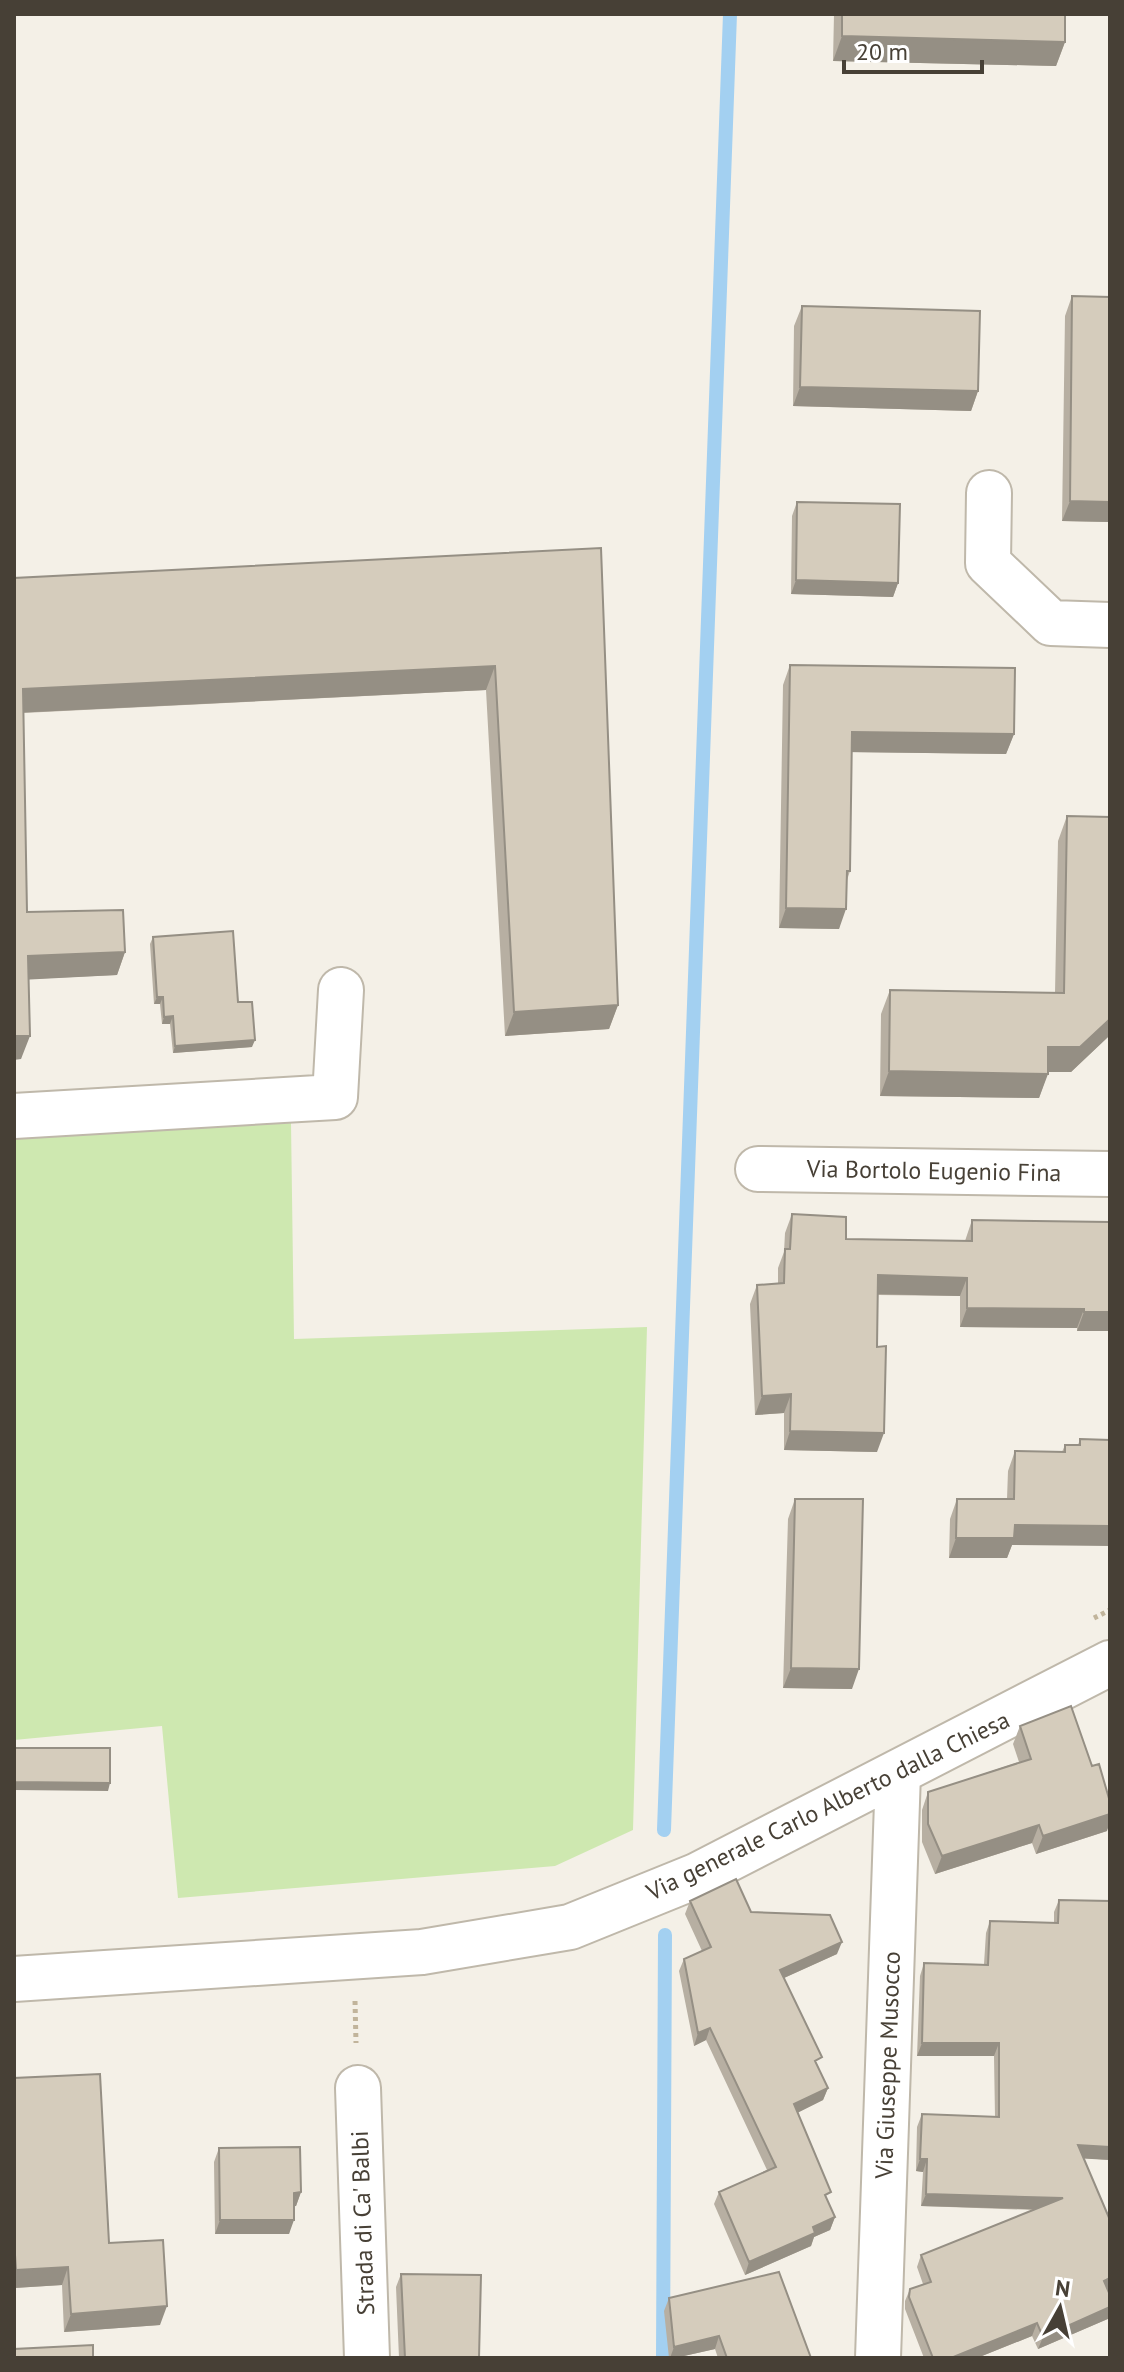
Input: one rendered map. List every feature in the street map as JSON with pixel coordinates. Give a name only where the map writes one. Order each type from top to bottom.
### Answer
[{"type":"street","points":[[989,493],[988,563],[1051,623],[1110,625]]},
{"type":"street","points":[[14,1116],[335,1097],[341,990]]},
{"type":"street","name":"Via Bortolo Eugenio Fina","points":[[758,1169],[1110,1174]]},
{"type":"street","name":"Via generale Carlo Alberto dalla Chiesa","points":[[14,1979],[422,1952],[570,1927],[696,1876],[1110,1663]]},
{"type":"street","name":"Via Giuseppe Musocco","points":[[878,2358],[898,1773]]},
{"type":"street","name":"Strada di Ca' Balbi","points":[[358,2088],[367,2358]]},
{"type":"path","points":[[1083,1624],[1110,1610]]},
{"type":"path","points":[[353,1957],[358,2088]]},
{"type":"green space","points":[[291,1123],[294,1339],[647,1327],[633,1830],[555,1866],[178,1898],[162,1726],[14,1740],[14,1133]]},
{"type":"building","points":[[842,14],[1065,14],[1065,42],[842,36]]},
{"type":"building","points":[[1072,296],[1110,297],[1110,502],[1070,501]]},
{"type":"building","points":[[802,306],[980,311],[978,391],[800,387]]},
{"type":"building","points":[[797,502],[900,504],[898,583],[796,580]]},
{"type":"building","points":[[601,548],[618,1005],[514,1012],[495,666],[23,689],[27,912],[123,910],[125,952],[28,956],[30,1036],[14,1036],[14,578]]},
{"type":"building","points":[[790,665],[1015,668],[1014,734],[852,732],[850,871],[847,871],[846,909],[786,908]]},
{"type":"building","points":[[1067,816],[1110,817],[1110,1019],[1080,1047],[1048,1047],[1048,1074],[889,1071],[890,990],[1064,993]]},
{"type":"building","points":[[233,931],[238,1002],[252,1002],[255,1040],[175,1046],[173,1016],[164,1017],[163,997],[157,997],[153,937]]},
{"type":"building","points":[[792,1214],[846,1217],[846,1239],[972,1241],[972,1220],[1110,1222],[1110,1312],[967,1308],[967,1278],[878,1275],[877,1347],[886,1346],[884,1433],[790,1431],[791,1394],[762,1396],[757,1285],[784,1283],[785,1249],[790,1249]]},
{"type":"building","points":[[1080,1439],[1110,1440],[1110,1526],[1015,1525],[1014,1538],[956,1538],[957,1499],[1014,1499],[1015,1451],[1065,1452],[1065,1445],[1080,1445]]},
{"type":"building","points":[[795,1499],[863,1499],[859,1669],[791,1668]]},
{"type":"building","points":[[1071,1706],[1092,1766],[1099,1764],[1110,1802],[1110,1814],[1043,1836],[1039,1825],[942,1856],[928,1824],[928,1792],[1031,1759],[1020,1726]]},
{"type":"building","points":[[14,1748],[110,1748],[110,1783],[14,1782]]},
{"type":"building","points":[[736,1879],[751,1912],[830,1915],[842,1942],[780,1970],[822,2057],[815,2061],[828,2088],[794,2104],[831,2192],[825,2195],[835,2217],[813,2227],[815,2233],[749,2262],[719,2192],[776,2167],[710,2028],[698,2033],[684,1959],[711,1947],[690,1901]]},
{"type":"building","points":[[1059,1900],[1110,1901],[1110,2147],[1078,2145],[1110,2220],[1110,2278],[1104,2281],[1110,2295],[1110,2307],[1043,2337],[1037,2323],[951,2358],[933,2358],[909,2297],[910,2289],[931,2282],[921,2255],[1063,2198],[926,2194],[927,2159],[920,2159],[922,2114],[999,2117],[999,2043],[922,2043],[924,1963],[988,1965],[990,1921],[1058,1923]]},
{"type":"building","points":[[100,2074],[109,2243],[163,2240],[167,2306],[71,2314],[68,2267],[16,2270],[14,2078]]},
{"type":"building","points":[[300,2147],[301,2192],[294,2193],[294,2220],[220,2220],[219,2148]]},
{"type":"building","points":[[779,2272],[811,2358],[727,2358],[719,2336],[674,2347],[669,2298]]},
{"type":"building","points":[[401,2274],[481,2275],[479,2358],[405,2358]]},
{"type":"building","points":[[93,2345],[93,2358],[14,2358],[14,2349]]},
{"type":"waterway","points":[[664,1830],[730,14]]},
{"type":"waterway","points":[[663,2358],[665,1935]]}]
